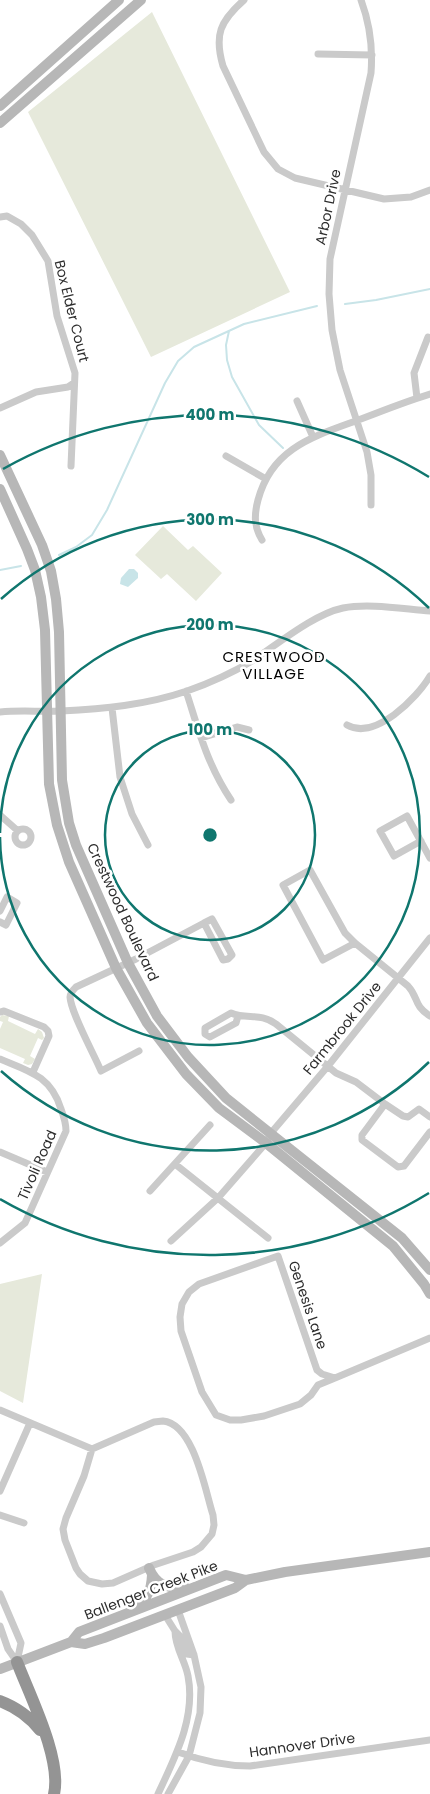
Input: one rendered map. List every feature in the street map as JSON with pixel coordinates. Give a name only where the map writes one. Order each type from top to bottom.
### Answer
[{"type":"highway","points":[[17,1662],[53,1759],[56,1776],[54,1794]]},
{"type":"highway","points":[[0,1700],[25,1714],[46,1738]]},
{"type":"main road","points":[[0,106],[120,0]]},
{"type":"main road","points":[[0,123],[141,0]]},
{"type":"main road","points":[[99,17],[108,29]]},
{"type":"main road","name":"Crestwood Boulevard","points":[[0,455],[32,523],[51,571],[59,632],[62,780],[69,823],[76,845],[128,964],[157,1016],[188,1058],[226,1098],[402,1238],[430,1270]]},
{"type":"main road","name":"Crestwood Boulevard","points":[[0,489],[27,549],[35,570],[41,596],[44,630],[49,784],[57,825],[69,862],[116,968],[147,1023],[186,1074],[219,1108],[266,1143],[393,1246],[430,1294]]},
{"type":"main road","name":"Ballenger Creek Pike","points":[[0,1669],[71,1642],[85,1644],[235,1588],[246,1580],[285,1572],[430,1552]]},
{"type":"main road","points":[[151,1571],[166,1587],[190,1588]]},
{"type":"main road","points":[[128,1613],[144,1600],[150,1592],[151,1571]]},
{"type":"main road","name":"Ballenger Creek Pike","points":[[71,1642],[79,1632],[226,1575],[246,1580]]},
{"type":"street","points":[[244,0],[233,9],[221,26],[219,49],[223,66],[264,152],[278,170],[295,178],[384,199],[410,197],[430,190]]},
{"type":"street","name":"Arbor Drive","points":[[361,0],[368,18],[372,55],[371,74],[330,259],[329,294],[332,330],[340,370],[367,452],[371,475],[371,505]]},
{"type":"street","points":[[318,54],[372,55]]},
{"type":"street","name":"Box Elder Court","points":[[0,217],[7,216],[21,224],[32,234],[48,261],[58,316],[75,374],[72,466]]},
{"type":"street","points":[[417,398],[414,373],[428,338]]},
{"type":"street","points":[[1,406],[36,392],[68,388],[74,383]]},
{"type":"street","points":[[262,540],[256,531],[254,518],[260,491],[275,465],[286,453],[313,437],[430,394]]},
{"type":"street","points":[[297,401],[313,437]]},
{"type":"street","points":[[226,456],[266,479]]},
{"type":"street","points":[[0,712],[112,708],[153,700],[219,679],[250,662],[326,613],[355,606],[430,611]]},
{"type":"street","points":[[347,725],[352,728],[371,727],[395,715],[418,694],[430,676]]},
{"type":"street","points":[[186,691],[201,738],[218,780],[231,800]]},
{"type":"street","points":[[112,708],[120,777],[132,814],[148,845]]},
{"type":"street","points":[[201,738],[238,728],[249,730]]},
{"type":"street","points":[[0,815],[18,831]]},
{"type":"street","points":[[421,841],[394,856],[380,831],[407,816],[421,841],[430,858]]},
{"type":"street","points":[[355,943],[323,960],[283,885],[310,870],[345,933],[412,991],[422,1011],[430,1016]]},
{"type":"street","points":[[0,911],[7,897],[17,903],[6,925],[0,922]]},
{"type":"street","points":[[139,1051],[101,1071],[74,1012],[70,996],[72,991],[116,968],[128,964],[204,923],[212,919],[232,955],[230,958],[223,960],[204,923]]},
{"type":"street","name":"Farmbrook Drive","points":[[171,1241],[218,1198],[266,1143],[271,1134],[430,938]]},
{"type":"street","points":[[0,1012],[4,1011],[12,1014],[44,1027],[48,1031],[49,1036],[33,1072]]},
{"type":"street","points":[[238,1016],[259,1016],[270,1020],[328,1066],[342,1076],[356,1082],[403,1116],[408,1117],[419,1109],[430,1117]]},
{"type":"street","name":"Tivoli Road","points":[[0,1059],[33,1072],[46,1082],[53,1089],[66,1123],[66,1132],[25,1223],[0,1243]]},
{"type":"street","points":[[384,1104],[362,1135],[362,1140],[398,1167],[404,1166],[430,1132]]},
{"type":"street","points":[[150,1191],[210,1124]]},
{"type":"street","points":[[0,1152],[47,1172]]},
{"type":"street","points":[[175,1164],[268,1238]]},
{"type":"street","name":"Genesis Lane","points":[[278,1256],[317,1370],[322,1374],[335,1378],[318,1385],[311,1395],[300,1404],[264,1416],[230,1420],[216,1415],[202,1392],[181,1331],[180,1317],[182,1304],[189,1292],[199,1284],[278,1256]]},
{"type":"street","points":[[335,1378],[430,1338]]},
{"type":"street","points":[[0,1410],[92,1449],[154,1422],[163,1421],[171,1423],[176,1426],[191,1445],[213,1515],[212,1534],[205,1543],[193,1552],[151,1571],[106,1584],[88,1581],[76,1568],[64,1537],[63,1526],[84,1476],[92,1449]]},
{"type":"street","points":[[0,1492],[30,1423]]},
{"type":"street","points":[[0,1515],[24,1523]]},
{"type":"street","points":[[0,1594],[21,1643],[17,1662]]},
{"type":"street","points":[[168,1794],[189,1756],[200,1713],[201,1687],[194,1655],[178,1610]]},
{"type":"street","points":[[158,1794],[178,1752],[187,1722],[190,1694],[188,1674],[175,1640],[174,1632],[165,1615]]},
{"type":"street","points":[[0,1626],[8,1649],[17,1662]]},
{"type":"street","points":[[174,1632],[180,1636],[187,1654],[194,1655]]},
{"type":"street","name":"Hannover Drive","points":[[178,1752],[208,1762],[250,1766],[430,1740]]},
{"type":"shaded area","points":[[152,12],[290,292],[151,357],[28,112]]},
{"type":"shaded area","points":[[163,526],[188,550],[193,546],[222,573],[196,601],[167,574],[161,579],[135,555]]},
{"type":"shaded area","points":[[2,1015],[9,1016],[8,1021],[35,1034],[38,1029],[42,1032],[44,1038],[42,1040],[38,1038],[30,1056],[35,1059],[32,1064],[23,1063],[25,1059],[0,1048],[0,1029],[3,1022],[0,1021],[0,1017]]},
{"type":"shaded area","points":[[42,1274],[23,1403],[0,1391],[0,1284]]},
{"type":"water","points":[[129,569],[134,569],[138,573],[138,578],[128,587],[120,584],[121,578]]},
{"type":"waterway","points":[[345,304],[430,289]]},
{"type":"waterway","points":[[59,555],[76,547],[92,535],[107,510],[165,383],[178,361],[194,347],[244,324],[317,306]]},
{"type":"waterway","points":[[229,331],[226,345],[227,360],[232,377],[259,425],[283,448]]},
{"type":"waterway","points":[[0,570],[21,566]]},
{"type":"district","name":"CRESTWOOD VILLAGE","points":[[274,664]]}]
